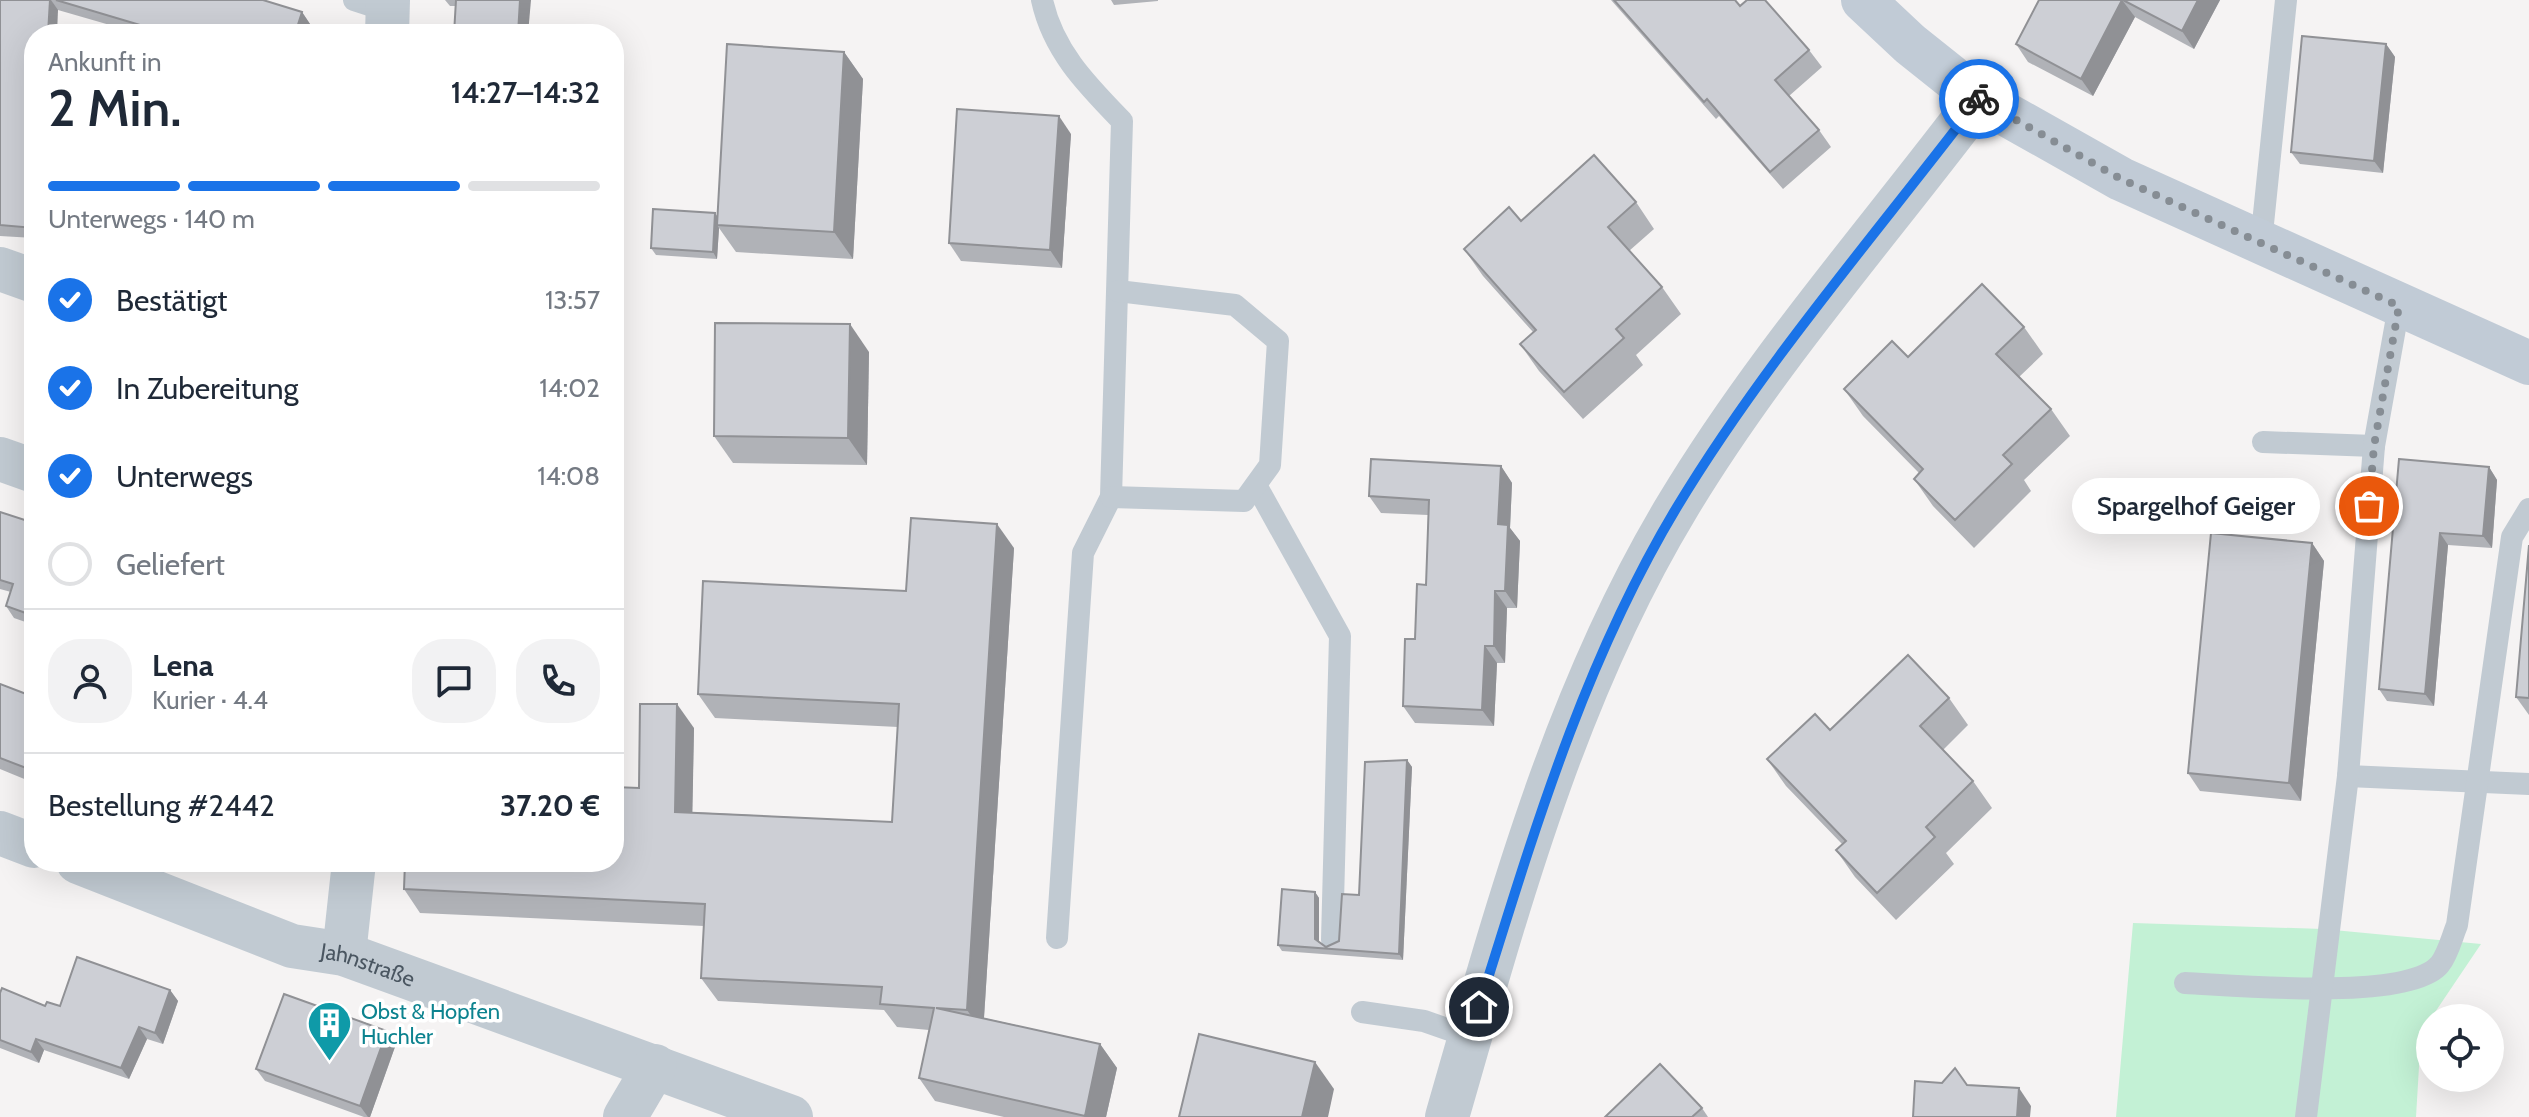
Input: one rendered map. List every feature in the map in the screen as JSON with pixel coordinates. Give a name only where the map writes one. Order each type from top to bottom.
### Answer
[{"type":"street","points":[[1863,0],[1910,44],[1979,99],[2121,179],[2529,363]]},
{"type":"street","points":[[1447,1117],[1561,748],[1588,680],[1637,581],[1677,507],[1756,388],[1979,99]]},
{"type":"street","points":[[0,269],[24,277]]},
{"type":"street","points":[[0,459],[24,467]]},
{"type":"street","points":[[0,833],[24,842]]},
{"type":"street","name":"Jahnstraße","points":[[103,872],[292,946],[344,954],[791,1117]]},
{"type":"street","points":[[344,954],[353,872]]},
{"type":"street","points":[[625,1117],[655,1066]]},
{"type":"lane","points":[[1042,0],[1048,29],[1077,75],[1122,121],[1111,497],[1083,553],[1057,938]]},
{"type":"lane","points":[[2261,243],[2286,0]]},
{"type":"lane","points":[[1111,497],[1244,501],[1270,465],[1278,341],[1235,305],[1118,291]]},
{"type":"lane","points":[[2306,1117],[2348,776],[2374,446],[2399,306]]},
{"type":"lane","points":[[2263,442],[2374,446]]},
{"type":"lane","points":[[1256,485],[1340,636],[1332,940]]},
{"type":"lane","points":[[2185,983],[2362,989],[2416,981],[2439,966],[2457,925],[2512,537],[2529,509]]},
{"type":"lane","points":[[2348,776],[2529,784]]},
{"type":"lane","points":[[1362,1012],[1424,1021],[1470,1037]]},
{"type":"green space","points":[[2133,923],[2323,929],[2481,944],[2441,1004],[2416,1004],[2416,1117],[2116,1117]]},
{"type":"building","points":[[0,0],[50,0],[49,24],[24,24],[24,227],[0,225]]},
{"type":"building","points":[[56,0],[263,0],[302,12],[298,24],[137,24]]},
{"type":"building","points":[[456,0],[520,0],[519,24],[455,24]]},
{"type":"building","points":[[1614,0],[1735,0],[1740,6],[1747,0],[1765,0],[1809,50],[1775,80],[1819,130],[1770,172]]},
{"type":"building","points":[[2039,0],[2122,0],[2081,79],[2016,44]]},
{"type":"building","points":[[2123,0],[2198,0],[2182,31]]},
{"type":"building","points":[[2302,36],[2386,44],[2374,161],[2291,152]]},
{"type":"building","points":[[727,44],[844,52],[834,232],[717,225]]},
{"type":"building","points":[[957,109],[1059,116],[1050,250],[949,243]]},
{"type":"building","points":[[1594,155],[1636,202],[1608,227],[1662,287],[1616,329],[1624,338],[1564,392],[1520,344],[1536,330],[1464,249],[1509,207],[1521,221]]},
{"type":"building","points":[[653,209],[715,213],[713,252],[651,248]]},
{"type":"building","points":[[1982,284],[2024,327],[1996,354],[2051,409],[2003,455],[2012,464],[1955,520],[1914,479],[1923,469],[1844,389],[1892,341],[1908,357]]},
{"type":"building","points":[[715,323],[850,324],[848,438],[714,436]]},
{"type":"building","points":[[1371,459],[1501,466],[1498,524],[1508,525],[1505,591],[1495,591],[1494,646],[1485,646],[1482,710],[1403,706],[1405,639],[1415,639],[1417,584],[1426,585],[1429,500],[1369,496]]},
{"type":"building","points":[[2399,459],[2489,467],[2483,536],[2440,533],[2425,694],[2379,689]]},
{"type":"building","points":[[0,512],[24,520],[24,612],[6,606],[13,584],[0,580]]},
{"type":"building","points":[[911,518],[997,524],[967,1010],[936,1008],[1100,1044],[1085,1116],[919,1078],[934,1008],[880,1004],[882,987],[701,978],[705,904],[404,889],[405,872],[624,872],[624,787],[639,788],[640,704],[677,704],[675,812],[892,822],[899,704],[698,694],[703,581],[906,591]]},
{"type":"building","points":[[2211,533],[2312,543],[2289,783],[2188,773]]},
{"type":"building","points":[[2529,545],[2529,698],[2516,697]]},
{"type":"building","points":[[1908,655],[1949,698],[1920,726],[1973,781],[1926,827],[1935,837],[1877,893],[1836,850],[1846,841],[1767,759],[1815,714],[1830,730]]},
{"type":"building","points":[[0,684],[24,693],[24,767],[0,758]]},
{"type":"building","points":[[1407,760],[1399,954],[1278,945],[1282,889],[1315,892],[1315,939],[1326,947],[1339,941],[1342,894],[1359,895],[1365,762]]},
{"type":"building","points":[[77,957],[170,990],[155,1033],[139,1027],[121,1068],[36,1039],[31,1052],[0,1040],[2,988],[45,1006],[47,1002],[60,1006]]},
{"type":"building","name":"Obst & Hopfen Huchler","points":[[284,994],[387,1031],[360,1106],[256,1069]]},
{"type":"building","points":[[1199,1034],[1315,1062],[1302,1117],[1179,1117]]},
{"type":"building","points":[[1660,1064],[1702,1108],[1692,1117],[1605,1117]]},
{"type":"building","points":[[1955,1068],[1967,1085],[2019,1088],[2017,1117],[1913,1117],[1915,1081],[1942,1083]]},
{"type":"way so far","points":[[1979,99],[2121,179],[2399,306],[2374,446],[2369,506]]},
{"type":"place","name":"Spargelhof Geiger","points":[[2369,506]]},
{"type":"place","name":"Obst & Hopfen Huchler","points":[[330,1063]]},
{"type":"route","points":[[1479,1007],[1561,748],[1588,680],[1630,593],[1677,507],[1756,388],[1979,99]]}]
